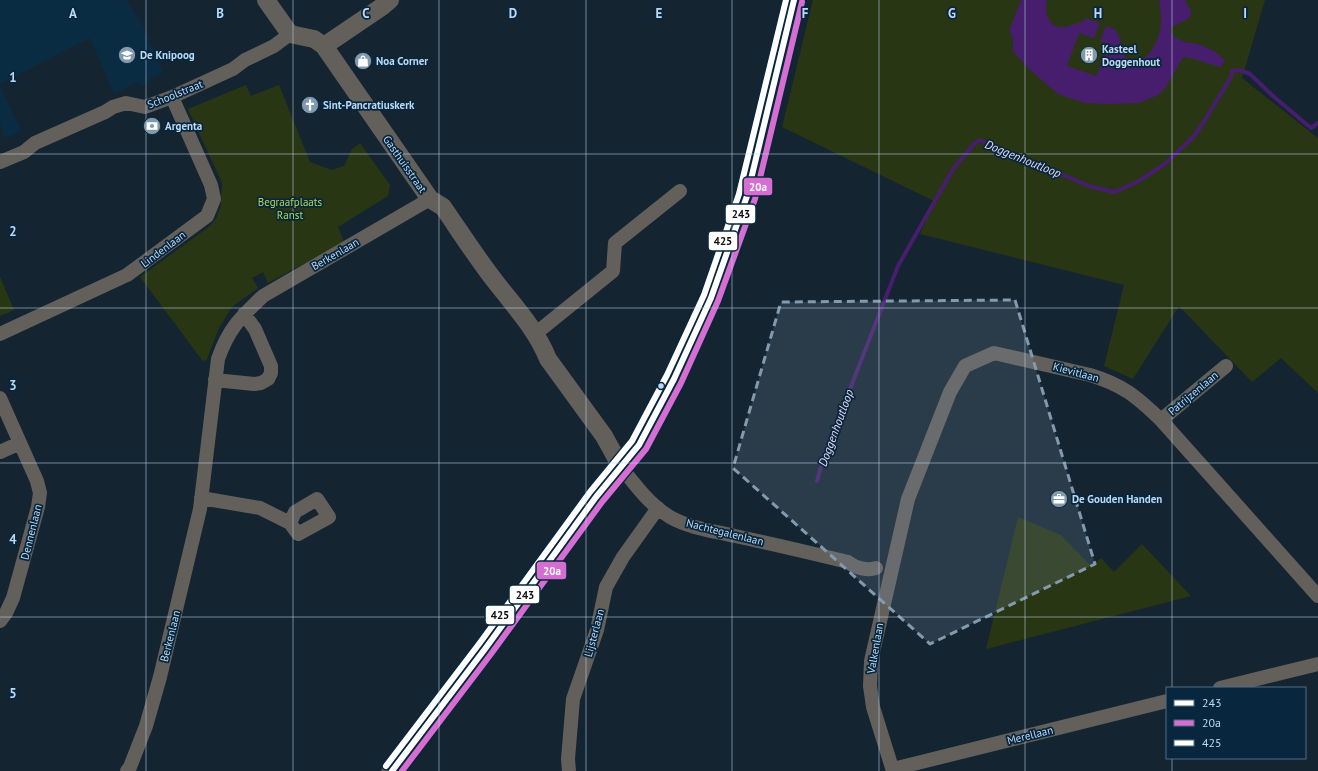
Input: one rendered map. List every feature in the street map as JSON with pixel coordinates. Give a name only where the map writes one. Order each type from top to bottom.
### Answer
[{"type":"main road","points":[[392,771],[596,497],[639,445],[684,359],[708,304],[747,196],[794,0]]},
{"type":"street","points":[[266,0],[290,34],[314,38],[324,46],[390,0]]},
{"type":"street","name":"Schoolstraat","points":[[0,162],[24,152],[35,143],[113,107],[126,103],[145,108],[172,97],[233,70],[245,60],[274,46],[290,34]]},
{"type":"street","name":"Gasthuisstraat","points":[[324,46],[430,199],[443,207],[497,285],[535,334],[543,346],[548,359],[604,436],[621,467]]},
{"type":"street","name":"Lindenlaan","points":[[0,334],[127,275],[207,216],[214,199],[211,184],[172,97]]},
{"type":"street","points":[[535,334],[612,271],[615,243],[680,191]]},
{"type":"street","name":"Berkenlaan","points":[[127,771],[146,726],[160,677],[200,509],[218,359],[223,345],[233,326],[263,296],[430,199]]},
{"type":"street","points":[[215,380],[254,384],[261,383],[268,379],[271,373],[271,366],[255,329],[244,314]]},
{"type":"street","name":"Kievitlaan","points":[[891,571],[908,499],[950,392],[965,366],[994,353],[1105,379],[1126,389],[1141,400],[1161,420],[1318,596]]},
{"type":"street","name":"Patrijzenlaan","points":[[1161,420],[1226,366]]},
{"type":"street","name":"Dennenlaan","points":[[0,398],[37,481],[40,493],[38,507],[13,598],[6,613],[0,621]]},
{"type":"street","points":[[0,452],[20,443]]},
{"type":"street","name":"Nachtegalenlaan","points":[[621,467],[639,490],[670,517],[691,525],[848,562],[855,560],[872,564],[876,568],[891,571]]},
{"type":"street","points":[[201,498],[260,508],[290,523]]},
{"type":"street","name":"Lijsterlaan","points":[[569,771],[568,759],[572,699],[597,630],[606,587],[623,557],[658,508]]},
{"type":"street","name":"Valkenlaan","points":[[891,571],[871,661],[870,686],[873,707],[893,770]]},
{"type":"street","points":[[1224,687],[1318,664]]},
{"type":"street","name":"Merellaan","points":[[893,770],[1166,701]]},
{"type":"highlighted area","points":[[1015,300],[1095,564],[930,644],[733,468],[781,302]]},
{"type":"shaded area","name":"De Knipoog","points":[[0,0],[126,0],[143,26],[163,73],[151,77],[150,82],[143,85],[139,82],[114,93],[90,38],[0,84]]},
{"type":"shaded area","points":[[1021,0],[1047,0],[1047,16],[1051,23],[1058,27],[1083,22],[1086,18],[1100,23],[1094,38],[1079,33],[1067,66],[1096,76],[1111,45],[1100,41],[1106,26],[1114,29],[1117,33],[1123,53],[1129,60],[1139,61],[1147,56],[1156,43],[1161,26],[1159,0],[1185,0],[1191,10],[1191,15],[1187,20],[1172,27],[1170,30],[1175,38],[1188,43],[1195,43],[1203,46],[1214,51],[1225,60],[1221,67],[1192,58],[1183,57],[1166,87],[1158,95],[1139,103],[1085,103],[1058,94],[1027,67],[1013,51],[1013,37],[1010,33],[1010,28]]},
{"type":"shaded area","points":[[0,86],[21,131],[5,138],[0,122]]},
{"type":"green space","points":[[813,0],[1265,0],[1242,78],[1318,138],[1318,393],[1281,358],[1252,382],[1179,306],[1133,379],[1104,366],[1124,285],[920,234],[934,201],[782,127]]},
{"type":"green space","name":"Begraafplaats Ranst","points":[[246,85],[251,96],[279,85],[310,162],[332,170],[344,166],[352,149],[360,143],[390,185],[388,196],[338,227],[344,242],[268,283],[263,272],[252,278],[258,288],[232,307],[219,328],[205,361],[202,360],[140,277],[210,226],[217,217],[221,205],[222,183],[188,109]]},
{"type":"green space","points":[[0,277],[14,310],[0,316]]},
{"type":"green space","points":[[1018,517],[1061,535],[1091,566],[1101,558],[1114,572],[1142,544],[1191,596],[986,649]]},
{"type":"waterway","name":"Doggenhoutloop","points":[[817,481],[825,453],[898,266],[953,169],[979,140],[1092,187],[1115,192],[1139,181],[1166,163],[1194,136],[1231,77],[1232,71],[1239,70],[1250,74],[1273,96],[1311,128],[1318,123]]},
{"type":"transit line","name":"425","points":[[386,766],[479,644],[590,492],[632,441],[667,375],[704,295],[739,194],[786,0]]},
{"type":"transit line","name":"243","points":[[392,771],[485,649],[596,497],[639,445],[674,379],[711,298],[747,196],[794,0]]},
{"type":"transit line","name":"20a","points":[[402,771],[491,654],[602,502],[646,449],[681,383],[718,301],[755,199],[802,2]]},
{"type":"place","name":"De Knipoog","points":[[127,55]]},
{"type":"place","name":"Kasteel Doggenhout","points":[[1089,55]]},
{"type":"place","name":"Noa Corner","points":[[363,61]]},
{"type":"place","name":"Sint-Pancratiuskerk","points":[[310,105]]},
{"type":"place","name":"Argenta","points":[[152,126]]},
{"type":"place","name":"De Gouden Handen","points":[[1059,499]]}]
